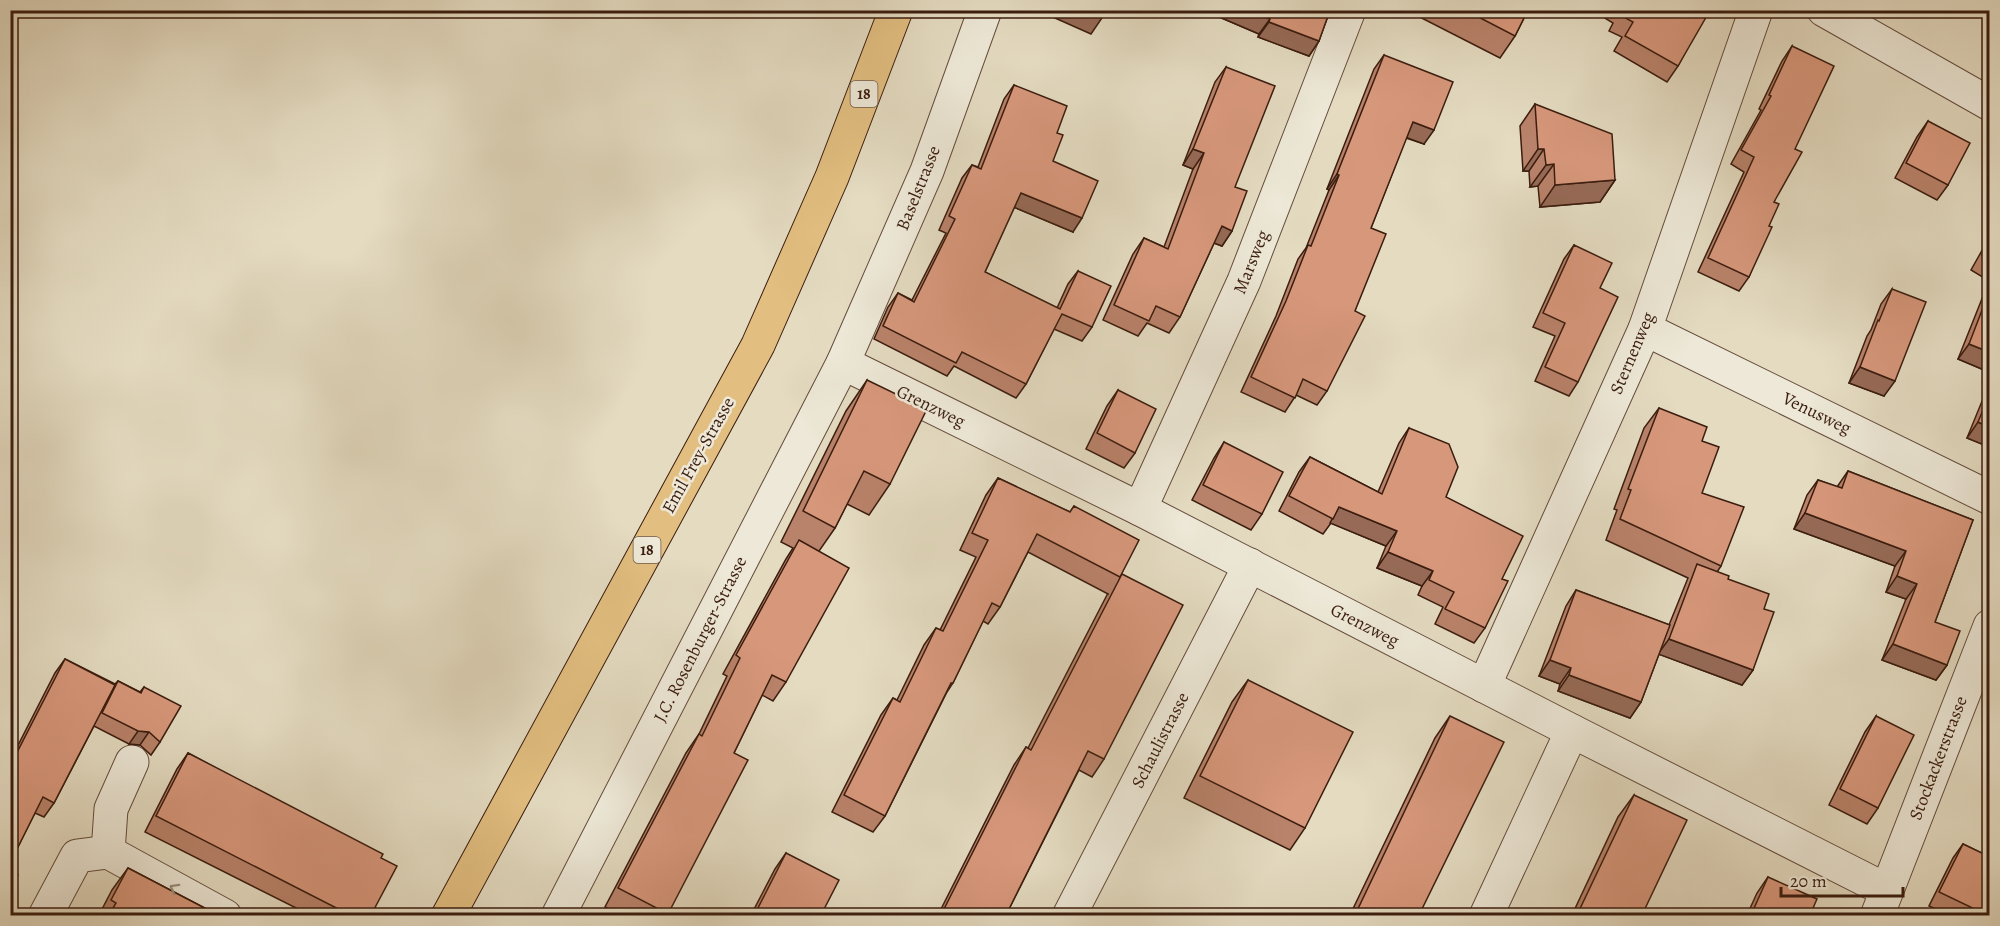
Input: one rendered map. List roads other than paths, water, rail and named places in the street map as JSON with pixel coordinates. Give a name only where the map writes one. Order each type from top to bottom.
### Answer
[{"type":"main road","name":"Emil Frey-Strasse","points":[[448,915],[758,345],[832,177],[896,10]]},
{"type":"street","name":"Baselstrasse","points":[[843,363],[927,171],[985,10]]},
{"type":"street","name":"Marsweg","points":[[1140,509],[1244,281],[1349,10]]},
{"type":"street","name":"Sternenweg","points":[[1484,686],[1645,329],[1756,10]]},
{"type":"street","points":[[1824,10],[1989,104]]},
{"type":"street","name":"Venusweg","points":[[1645,329],[1989,498]]},
{"type":"street","name":"Grenzweg","points":[[843,363],[1140,509],[1572,731],[1882,903]]},
{"type":"street","name":"J.C. Rosenburger-Strasse","points":[[558,915],[843,363]]},
{"type":"street","name":"Schaulistrasse","points":[[1069,915],[1250,565]]},
{"type":"street","name":"Stockackerstrasse","points":[[1882,903],[1989,626]]},
{"type":"street","points":[[1486,915],[1572,731]]},
{"type":"street","points":[[108,852],[111,809],[132,762]]},
{"type":"street","points":[[45,915],[77,856],[108,852],[225,915]]}]
